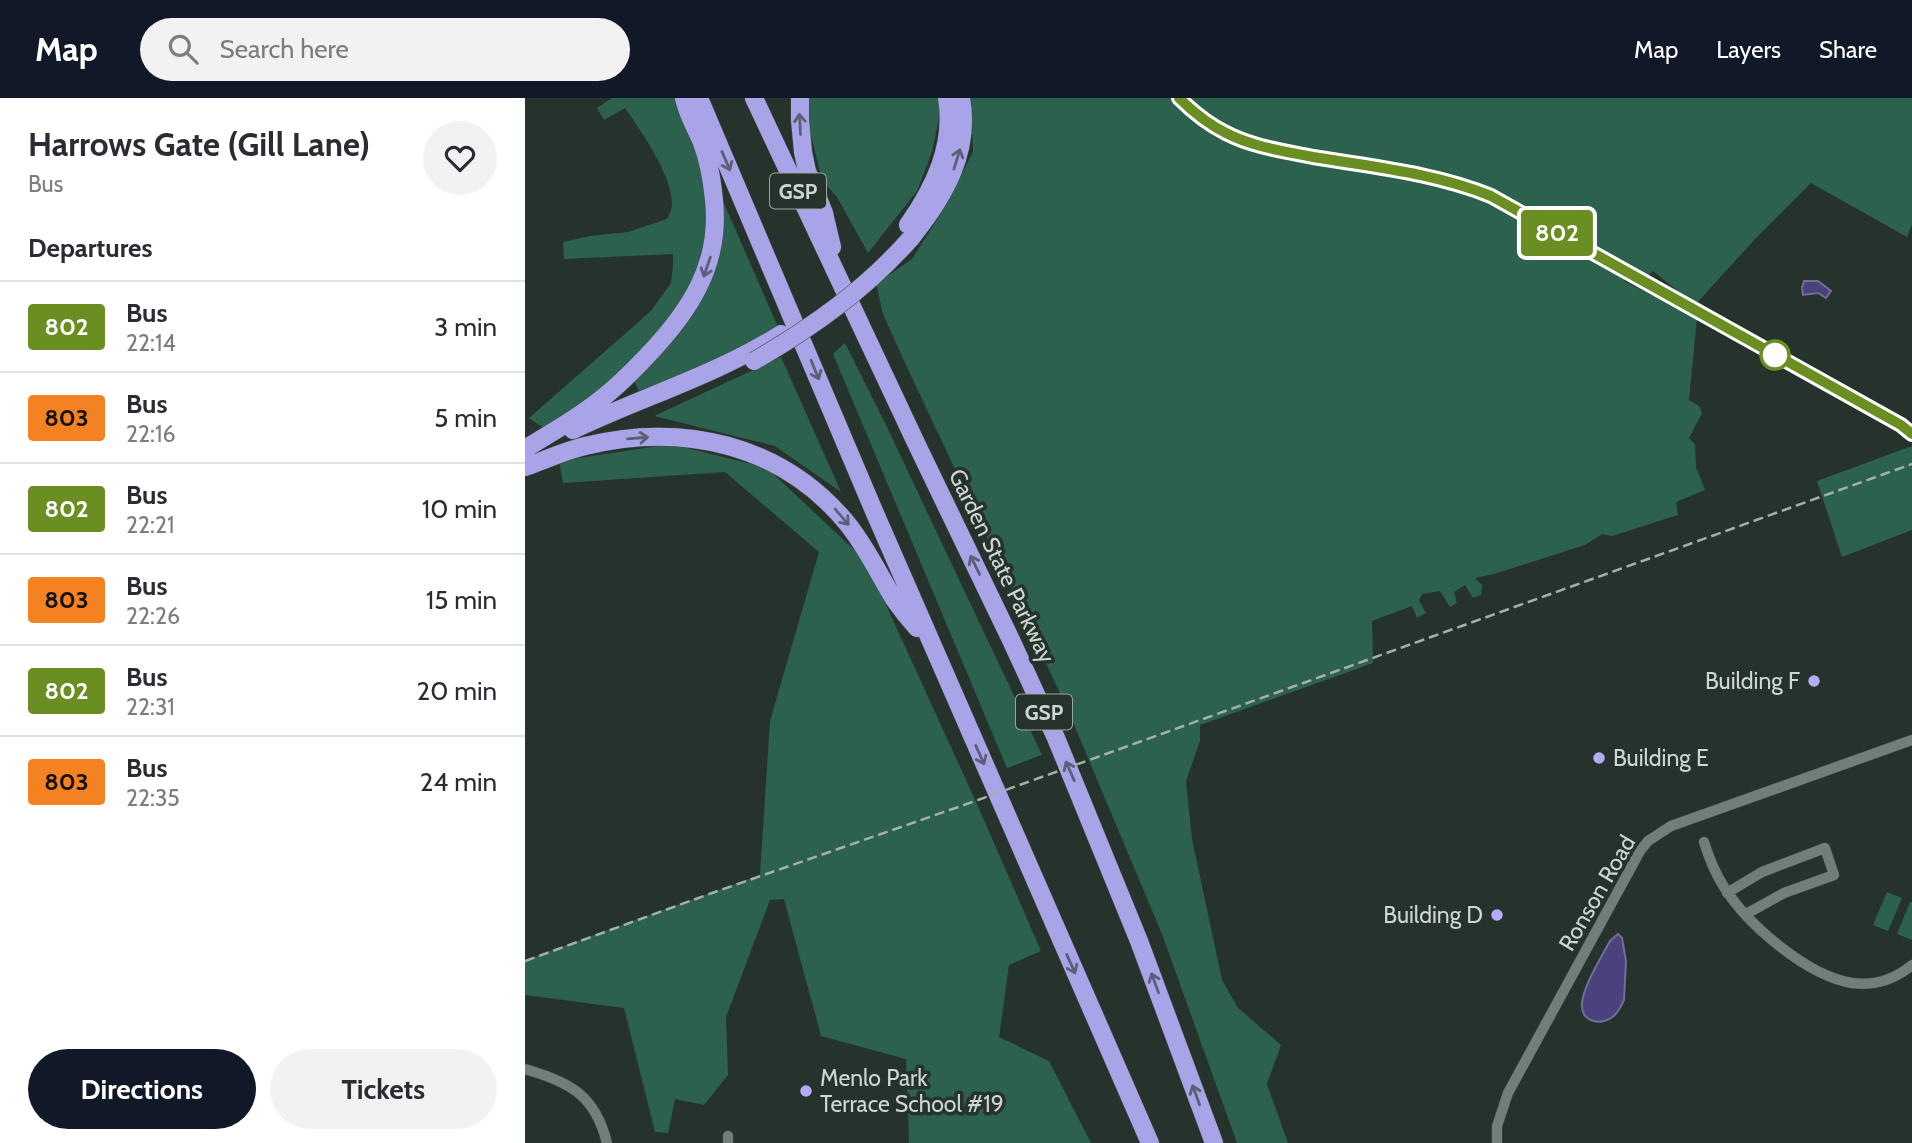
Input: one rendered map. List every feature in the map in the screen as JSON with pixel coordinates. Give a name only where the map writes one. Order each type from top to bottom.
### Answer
[{"type":"highway","points":[[525,450],[584,412],[622,382],[667,334],[686,309],[701,282],[713,245],[714,200],[707,160],[684,98]]},
{"type":"highway","name":"GSP","points":[[699,98],[936,654],[1150,1143]]},
{"type":"highway","name":"Garden State Parkway","points":[[754,98],[1011,640],[1079,791],[1135,928],[1214,1143]]},
{"type":"highway","points":[[800,98],[800,132],[805,162],[824,213],[841,284]]},
{"type":"highway","points":[[908,233],[944,155],[949,124],[947,98]]},
{"type":"highway","points":[[525,467],[556,449],[752,356],[841,292],[908,233],[941,197],[958,160],[964,126],[961,98]]},
{"type":"highway","points":[[525,450],[752,356]]},
{"type":"highway","points":[[525,467],[596,443],[656,437],[712,441],[765,459],[810,486],[837,512],[863,544],[895,600],[936,654]]},
{"type":"street","points":[[1179,98],[1208,122],[1244,141],[1285,152],[1446,180],[1491,196],[1901,425],[1912,434]]},
{"type":"street","name":"Ronson Road","points":[[1497,1143],[1497,1126],[1508,1093],[1648,841],[1671,826],[1912,740]]},
{"type":"street","points":[[1704,842],[1727,893],[1770,938],[1792,955],[1824,973],[1849,982],[1867,984],[1898,975],[1912,965]]},
{"type":"street","points":[[1727,893],[1762,872],[1825,848],[1834,876],[1784,893],[1746,915]]},
{"type":"street","points":[[525,1069],[572,1087],[589,1102],[603,1127],[607,1143]]},
{"type":"green space","points":[[612,98],[684,98],[714,200],[723,201],[781,334],[643,400],[631,374],[551,433],[529,418],[651,311],[671,283],[673,254],[564,259],[563,242],[628,232],[667,219],[671,211],[667,179],[647,141],[625,108],[604,120],[597,108]]},
{"type":"green space","points":[[808,98],[940,98],[942,103],[932,152],[917,191],[868,253],[837,197],[822,180],[806,115]]},
{"type":"green space","points":[[971,98],[1912,98],[1912,224],[1907,237],[1811,183],[1695,305],[1653,271],[1643,281],[1627,275],[1624,281],[1697,318],[1689,400],[1699,406],[1702,413],[1689,438],[1695,444],[1696,467],[1705,490],[1676,502],[1678,515],[1612,536],[1602,534],[1585,545],[1475,578],[1482,585],[1481,595],[1473,598],[1465,585],[1454,592],[1457,603],[1450,607],[1440,591],[1422,594],[1419,600],[1426,613],[1417,618],[1412,606],[1372,621],[1373,663],[1200,725],[1200,741],[1186,781],[1192,839],[1222,980],[1238,1008],[1281,1045],[1267,1084],[1288,1143],[1237,1143],[1162,934],[1067,708],[883,314],[876,284],[912,259],[943,210],[973,152]]},
{"type":"green space","points":[[845,343],[1042,755],[1007,768],[833,354]]},
{"type":"green space","points":[[781,357],[841,492],[775,446],[654,416]]},
{"type":"green space","points":[[671,444],[767,468],[866,561],[1041,951],[1009,965],[999,1037],[1049,1061],[1091,1143],[908,1143],[906,1059],[821,1036],[784,899],[770,900],[726,1017],[728,1075],[704,1105],[675,1099],[668,1133],[655,1132],[624,1008],[525,995],[525,960],[760,875],[770,721],[819,552],[725,472],[563,483],[559,461]]},
{"type":"green space","points":[[1912,446],[1912,530],[1842,557],[1817,481]]},
{"type":"green space","points":[[1887,892],[1902,898],[1888,931],[1873,925]]},
{"type":"green space","points":[[1912,902],[1912,940],[1897,934]]},
{"type":"shaded area","points":[[1804,281],[1818,281],[1831,291],[1826,298],[1818,293],[1803,295]]},
{"type":"shaded area","points":[[1618,934],[1622,938],[1626,961],[1624,1000],[1611,1018],[1593,1021],[1583,1012],[1584,992],[1610,941]]},
{"type":"railway","points":[[525,961],[1912,464]]},
{"type":"bus line","name":"802","points":[[1179,98],[1208,122],[1244,141],[1285,152],[1446,180],[1491,196],[1696,309],[1901,425],[1912,434]]},
{"type":"place","name":"Building F","points":[[1814,681]]},
{"type":"place","name":"Building E","points":[[1599,758]]},
{"type":"place","name":"Building D","points":[[1497,915]]},
{"type":"place","name":"Menlo Park Terrace School #19","points":[[806,1091]]}]
